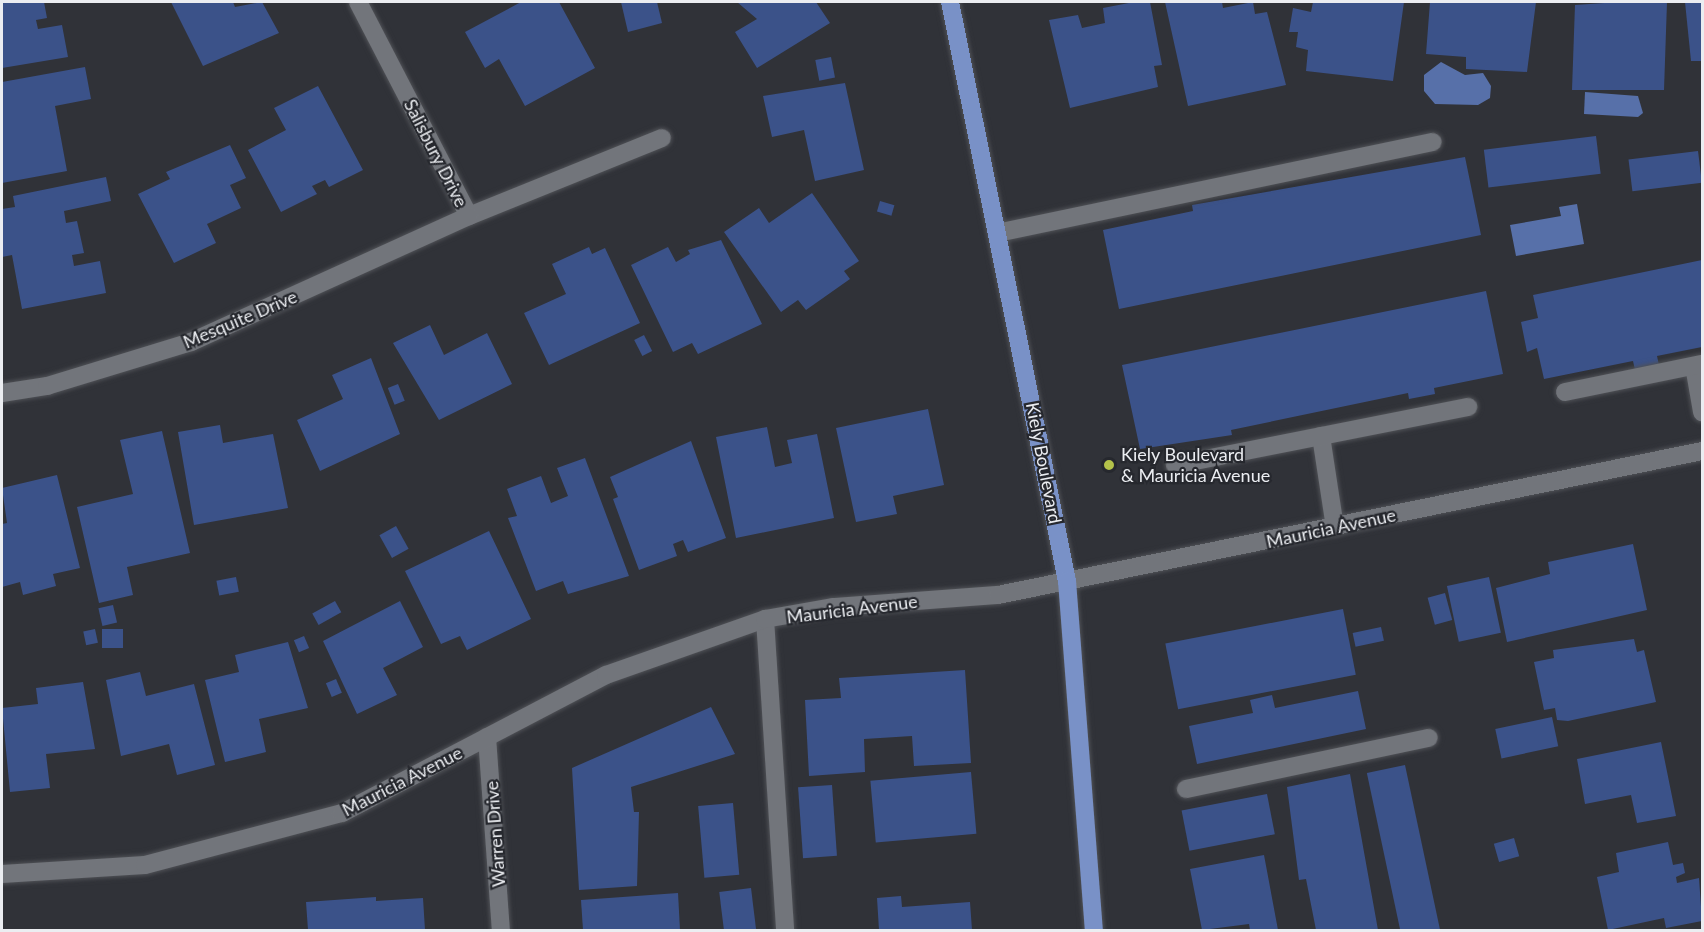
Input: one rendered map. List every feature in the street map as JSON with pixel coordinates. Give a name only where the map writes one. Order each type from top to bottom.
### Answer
[{"type":"main road","name":"Kiely Boulevard","points":[[950,2],[1067,581],[1094,930]]},
{"type":"street","name":"Salisbury Drive","points":[[358,2],[469,216],[662,138]]},
{"type":"street","points":[[997,233],[1433,142]]},
{"type":"street","name":"Mesquite Drive","points":[[2,393],[47,386],[191,342],[469,216]]},
{"type":"street","points":[[1565,392],[1698,365],[1702,412]]},
{"type":"street","points":[[1175,465],[1468,407]]},
{"type":"street","points":[[1321,436],[1335,527]]},
{"type":"street","name":"Mauricia Avenue","points":[[2,874],[145,865],[342,813],[606,675],[765,619],[834,607],[998,595],[1702,451]]},
{"type":"street","points":[[765,619],[785,930]]},
{"type":"street","name":"Warren Drive","points":[[487,737],[501,930]]},
{"type":"street","points":[[1186,789],[1429,738]]},
{"type":"water","points":[[1441,62],[1465,75],[1483,73],[1491,86],[1490,98],[1478,105],[1435,104],[1424,91],[1424,75]]},
{"type":"water","points":[[1585,92],[1638,96],[1643,113],[1638,117],[1584,114]]},
{"type":"water","points":[[1577,204],[1584,244],[1516,256],[1510,225],[1561,216],[1559,207]]},
{"type":"building","points":[[2,2],[44,2],[47,18],[36,20],[38,29],[62,25],[68,57],[2,68]]},
{"type":"building","points":[[171,2],[233,2],[235,7],[262,2],[279,33],[203,66]]},
{"type":"building","points":[[521,2],[559,2],[595,68],[525,106],[499,59],[485,68],[465,32]]},
{"type":"building","points":[[621,2],[657,2],[662,23],[628,32]]},
{"type":"building","points":[[737,2],[816,2],[830,23],[757,68],[735,32],[757,19]]},
{"type":"building","points":[[1134,2],[1150,2],[1162,65],[1154,66],[1158,87],[1070,108],[1049,20],[1078,15],[1082,28],[1105,23],[1103,8]]},
{"type":"building","points":[[1165,2],[1222,2],[1223,8],[1253,2],[1255,14],[1267,12],[1286,85],[1188,106]]},
{"type":"building","points":[[1313,2],[1404,2],[1393,81],[1306,71],[1308,50],[1296,47],[1298,32],[1289,32],[1293,8],[1311,12]]},
{"type":"building","points":[[1430,2],[1536,2],[1527,72],[1466,69],[1466,57],[1426,54]]},
{"type":"building","points":[[1667,2],[1664,90],[1572,90],[1575,5]]},
{"type":"building","points":[[1685,2],[1702,2],[1702,61],[1691,61]]},
{"type":"building","points":[[831,57],[835,78],[819,81],[815,60]]},
{"type":"building","points":[[85,67],[91,99],[55,106],[67,171],[2,183],[2,82]]},
{"type":"building","points":[[845,83],[864,170],[815,181],[804,130],[772,137],[763,96]]},
{"type":"building","points":[[318,86],[363,170],[329,187],[325,180],[312,186],[317,194],[281,212],[248,150],[286,130],[274,108]]},
{"type":"building","points":[[1596,136],[1601,174],[1488,187],[1484,150]]},
{"type":"building","points":[[230,145],[246,178],[230,185],[241,208],[207,224],[216,243],[174,263],[138,194],[170,179],[166,172]]},
{"type":"building","points":[[1698,151],[1702,183],[1632,191],[1629,160]]},
{"type":"building","points":[[1465,157],[1481,235],[1119,309],[1103,230],[1193,211],[1192,205]]},
{"type":"building","points":[[106,177],[111,201],[64,211],[66,223],[77,221],[84,253],[72,255],[74,266],[100,261],[106,293],[22,309],[12,255],[2,257],[2,209],[15,207],[13,196]]},
{"type":"building","points":[[812,193],[859,261],[844,271],[850,279],[806,310],[798,300],[781,312],[724,232],[759,208],[769,223]]},
{"type":"building","points":[[880,201],[894,205],[891,216],[877,212]]},
{"type":"building","points":[[721,240],[762,324],[698,354],[692,343],[673,352],[631,265],[668,247],[676,262],[690,254],[688,250]]},
{"type":"building","points":[[589,247],[592,254],[605,248],[640,323],[549,365],[524,313],[566,294],[552,264]]},
{"type":"building","points":[[1702,260],[1702,347],[1657,356],[1659,365],[1635,370],[1633,361],[1544,379],[1537,348],[1527,352],[1521,322],[1538,318],[1533,295]]},
{"type":"building","points":[[1486,291],[1503,374],[1434,388],[1435,394],[1409,399],[1408,393],[1231,430],[1232,435],[1140,449],[1122,365]]},
{"type":"building","points":[[430,325],[444,355],[487,333],[512,384],[439,420],[393,343]]},
{"type":"building","points":[[644,335],[652,351],[642,356],[634,340]]},
{"type":"building","points":[[371,358],[400,434],[320,471],[297,420],[343,399],[332,375]]},
{"type":"building","points":[[398,384],[405,401],[395,405],[388,388]]},
{"type":"building","points":[[928,409],[944,485],[893,496],[897,514],[856,522],[836,428]]},
{"type":"building","points":[[220,425],[223,443],[273,434],[288,508],[194,525],[178,432]]},
{"type":"building","points":[[767,427],[775,467],[792,463],[787,440],[817,434],[834,518],[736,538],[716,437]]},
{"type":"building","points":[[162,431],[190,553],[127,567],[133,595],[99,603],[77,507],[133,494],[120,440]]},
{"type":"building","points":[[691,441],[726,538],[688,552],[683,540],[673,544],[677,556],[639,570],[613,499],[618,497],[610,477]]},
{"type":"building","points":[[585,458],[629,576],[568,594],[563,581],[536,591],[508,518],[517,516],[507,489],[541,476],[551,503],[568,496],[557,468]]},
{"type":"building","points":[[57,475],[80,568],[53,574],[56,586],[23,595],[20,582],[2,587],[2,524],[7,523],[2,488]]},
{"type":"building","points":[[396,526],[409,549],[392,558],[379,535]]},
{"type":"building","points":[[489,531],[531,619],[467,650],[460,636],[441,644],[405,571]]},
{"type":"building","points":[[1633,544],[1647,610],[1507,642],[1496,588],[1550,574],[1548,562]]},
{"type":"building","points":[[236,577],[239,592],[219,596],[216,581]]},
{"type":"building","points":[[1489,577],[1501,633],[1459,642],[1447,586]]},
{"type":"building","points":[[1445,593],[1452,620],[1435,625],[1428,598]]},
{"type":"building","points":[[335,601],[341,612],[319,625],[312,614]]},
{"type":"building","points":[[400,601],[423,647],[383,668],[397,695],[357,714],[323,641]]},
{"type":"building","points":[[113,605],[117,623],[102,626],[98,608]]},
{"type":"building","points":[[1343,609],[1356,675],[1178,709],[1165,644]]},
{"type":"building","points":[[1381,627],[1384,641],[1356,647],[1353,633]]},
{"type":"building","points":[[95,629],[98,643],[86,645],[83,631]]},
{"type":"building","points":[[102,629],[123,629],[123,648],[102,648]]},
{"type":"building","points":[[304,636],[309,648],[299,652],[294,640]]},
{"type":"building","points":[[1634,639],[1637,652],[1644,650],[1656,702],[1568,721],[1557,720],[1555,708],[1544,710],[1534,662],[1554,658],[1553,650]]},
{"type":"building","points":[[288,642],[308,708],[259,719],[266,752],[225,762],[205,680],[239,672],[235,655]]},
{"type":"building","points":[[965,670],[971,763],[914,766],[912,736],[864,739],[865,772],[809,776],[805,700],[841,698],[839,678]]},
{"type":"building","points":[[140,672],[146,696],[194,684],[215,765],[177,775],[169,744],[121,756],[106,680]]},
{"type":"building","points":[[336,679],[342,693],[332,697],[326,683]]},
{"type":"building","points":[[83,682],[95,749],[46,754],[50,788],[10,792],[2,708],[38,704],[36,688]]},
{"type":"building","points":[[1358,691],[1366,729],[1197,764],[1189,726],[1253,713],[1250,700],[1272,695],[1275,708]]},
{"type":"building","points":[[711,707],[735,754],[631,787],[634,812],[639,812],[637,886],[579,890],[572,768]]},
{"type":"building","points":[[1552,717],[1558,746],[1502,758],[1495,729]]},
{"type":"building","points":[[1661,742],[1676,816],[1637,823],[1631,795],[1585,804],[1577,759]]},
{"type":"building","points":[[1405,765],[1440,929],[1400,930],[1367,773]]},
{"type":"building","points":[[971,772],[976,834],[876,843],[870,781]]},
{"type":"building","points":[[1350,774],[1378,930],[1316,930],[1306,879],[1299,880],[1287,787]]},
{"type":"building","points":[[832,785],[837,856],[803,858],[798,787]]},
{"type":"building","points":[[1267,794],[1275,834],[1189,851],[1182,811]]},
{"type":"building","points":[[733,803],[739,875],[704,878],[698,806]]},
{"type":"building","points":[[1514,838],[1519,856],[1499,862],[1494,844]]},
{"type":"building","points":[[1668,842],[1673,865],[1683,863],[1685,873],[1676,877],[1677,883],[1699,878],[1702,921],[1666,928],[1664,918],[1608,930],[1597,877],[1619,872],[1616,853]]},
{"type":"building","points":[[1264,855],[1278,930],[1250,930],[1249,924],[1202,930],[1190,869]]},
{"type":"building","points":[[751,888],[756,930],[724,930],[719,892]]},
{"type":"building","points":[[678,893],[680,930],[583,930],[581,900]]},
{"type":"building","points":[[901,896],[902,907],[970,902],[972,930],[879,930],[877,898]]},
{"type":"building","points":[[376,897],[376,901],[423,898],[425,930],[308,930],[306,902]]},
{"type":"place","name":"Kiely Boulevard & Mauricia Avenue","points":[[1109,465]]}]
